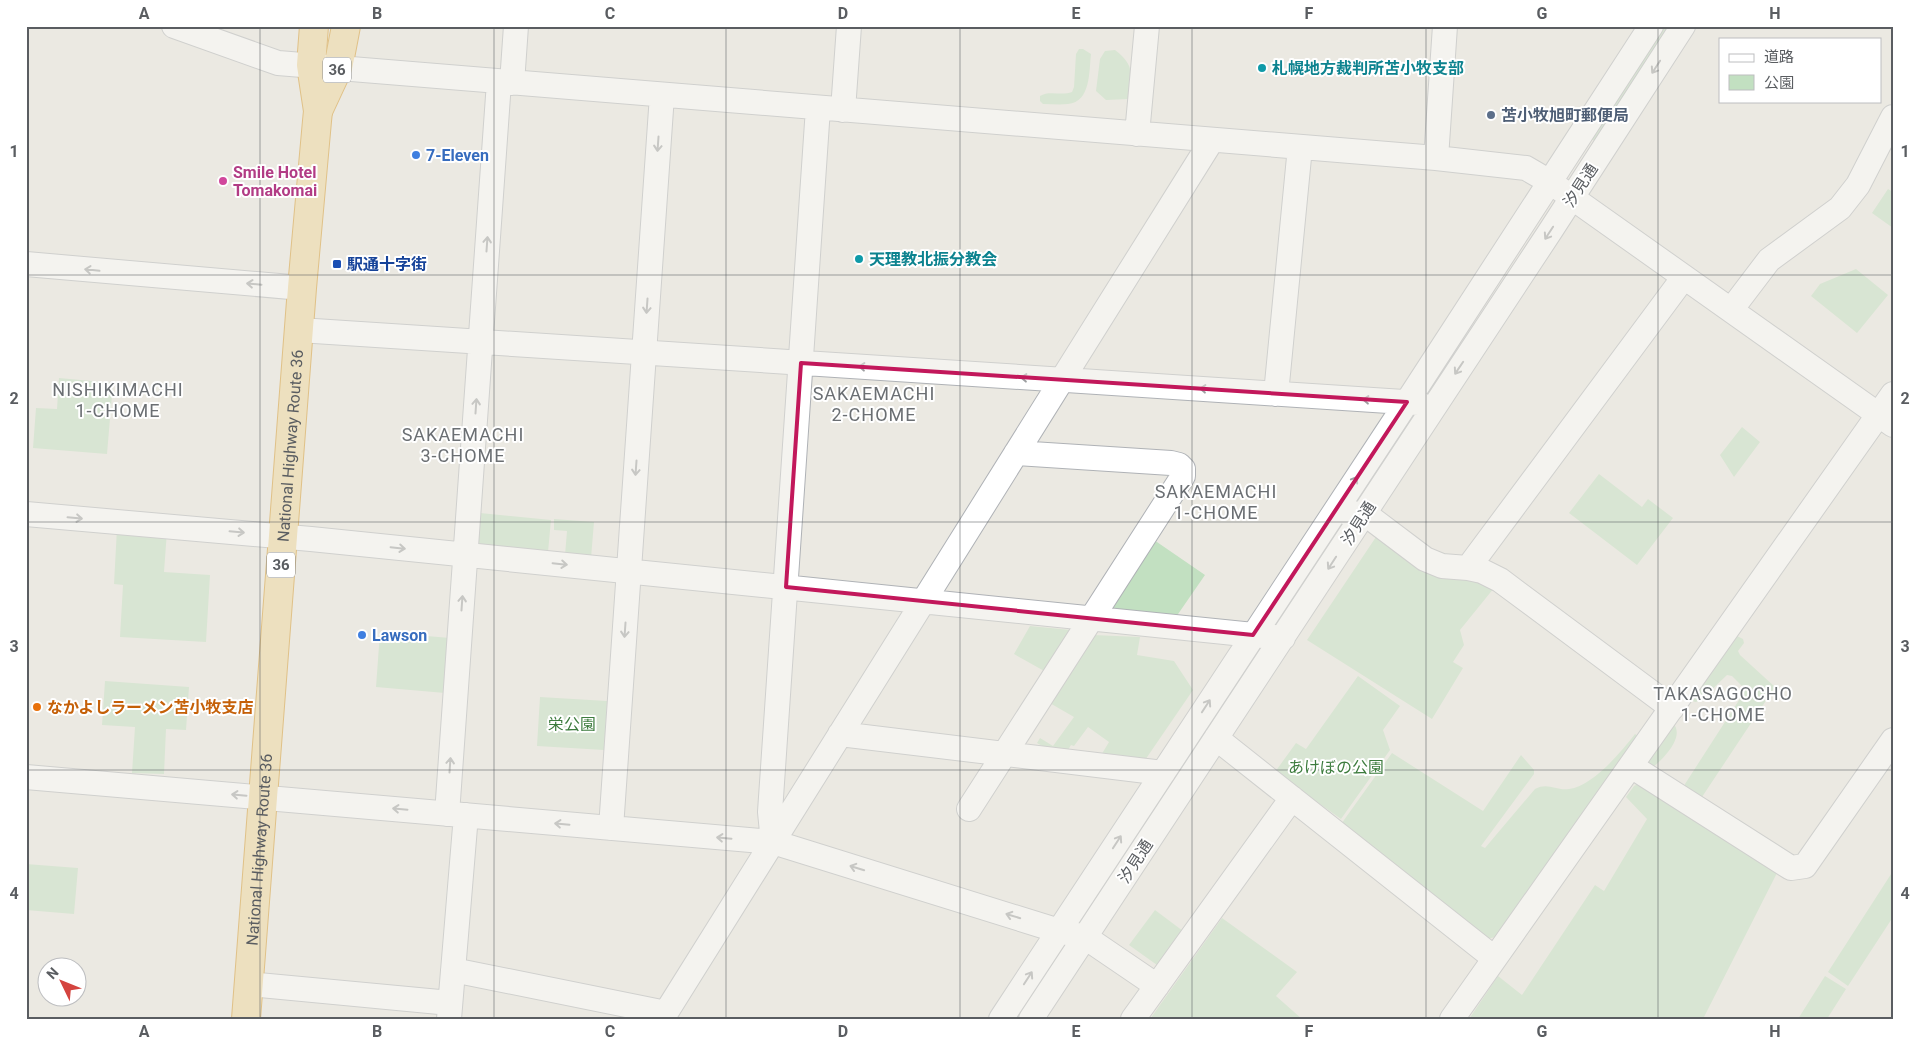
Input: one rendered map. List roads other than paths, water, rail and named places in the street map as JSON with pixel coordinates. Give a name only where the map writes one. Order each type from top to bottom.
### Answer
[{"type":"highway","name":"National Highway Route 36","points":[[246,1019],[302,288],[318,111],[311,65],[314,26]]},
{"type":"highway","name":"National Highway Route 36","points":[[318,111],[338,68],[346,26]]},
{"type":"street","points":[[174,26],[278,63],[1436,158],[1526,168],[1550,182],[1886,420]]},
{"type":"street","points":[[249,984],[449,1011],[453,970],[465,554],[480,342],[505,82],[516,26]]},
{"type":"street","points":[[843,110],[849,26]]},
{"type":"street","points":[[1137,134],[1147,26]]},
{"type":"street","points":[[1436,158],[1445,26]]},
{"type":"street","name":"汐見通","points":[[1001,1019],[1407,402],[1651,26]]},
{"type":"street","name":"汐見通","points":[[1031,1019],[1572,198],[1683,26]]},
{"type":"street","points":[[611,828],[662,95]]},
{"type":"street","points":[[773,842],[770,812],[818,108]]},
{"type":"street","points":[[1731,310],[1769,260],[1840,208],[1858,185],[1893,117]]},
{"type":"street","points":[[453,970],[664,1016],[1212,140]]},
{"type":"street","points":[[1276,394],[1300,147]]},
{"type":"street","points":[[26,264],[302,288]]},
{"type":"street","points":[[1468,568],[1684,277]]},
{"type":"street","points":[[299,330],[1436,404]]},
{"type":"street","points":[[1452,1019],[1672,708],[1886,420],[1893,394]]},
{"type":"street","points":[[969,809],[1183,476],[1184,469],[1179,465],[1171,463],[1016,453]]},
{"type":"street","points":[[1332,514],[1364,513],[1425,559],[1442,566],[1482,571],[1500,580],[1672,708]]},
{"type":"street","points":[[26,514],[283,536],[1282,638]]},
{"type":"street","points":[[840,734],[1162,773]]},
{"type":"street","points":[[1216,738],[1494,958]]},
{"type":"street","points":[[1632,766],[1791,868],[1805,866],[1893,740]]},
{"type":"street","points":[[26,777],[773,842],[1059,931],[1085,936],[1157,986]]},
{"type":"street","points":[[1133,1019],[1292,798]]},
{"type":"place","name":"札幌地方裁判所苫小牧支部","points":[[1262,68]]},
{"type":"place","name":"苫小牧旭町郵便局","points":[[1491,115]]},
{"type":"place","name":"7-Eleven","points":[[416,155]]},
{"type":"place","name":"Smile Hotel Tomakomai","points":[[223,181]]},
{"type":"place","name":"天理教北振分教会","points":[[859,259]]},
{"type":"place","name":"駅通十字街","points":[[337,264]]},
{"type":"place","name":"Lawson","points":[[362,635]]},
{"type":"place","name":"なかよしラーメン苫小牧支店","points":[[37,707]]},
{"type":"district","name":"NISHIKIMACHI 1-CHOME","points":[[118,400]]},
{"type":"district","name":"SAKAEMACHI 2-CHOME","points":[[874,404]]},
{"type":"district","name":"SAKAEMACHI 3-CHOME","points":[[463,445]]},
{"type":"district","name":"SAKAEMACHI 1-CHOME","points":[[1216,502]]},
{"type":"district","name":"TAKASAGOCHO 1-CHOME","points":[[1723,704]]},
{"type":"park label","name":"栄公園","points":[[572,724]]},
{"type":"park label","name":"あけぼの公園","points":[[1336,767]]}]
